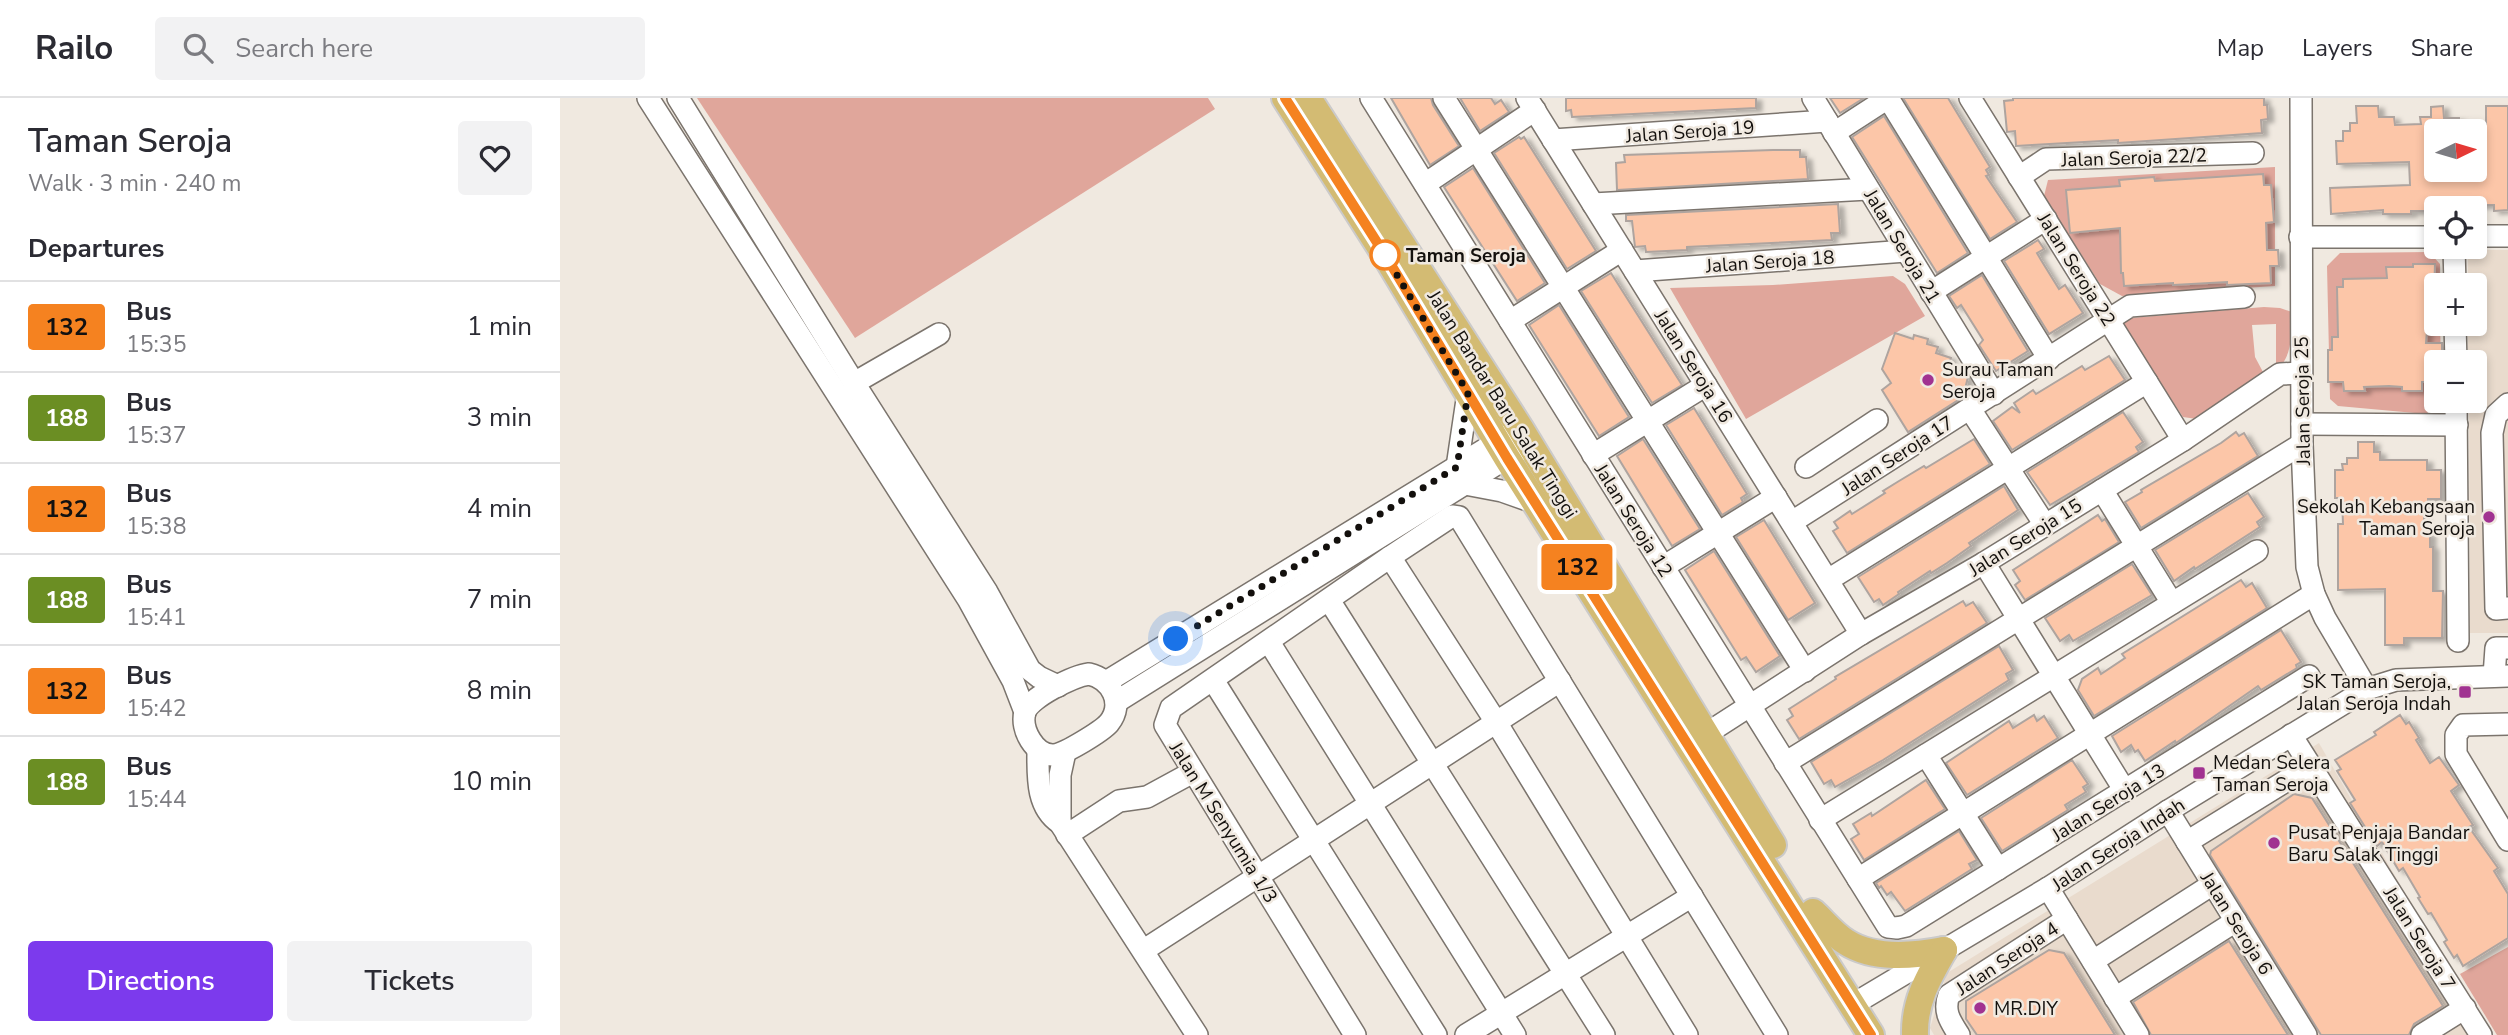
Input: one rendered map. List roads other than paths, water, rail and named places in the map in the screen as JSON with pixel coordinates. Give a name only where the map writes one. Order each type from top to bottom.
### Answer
[{"type":"main road","name":"Jalan Bandar Baru Salak Tinggi","points":[[1285,98],[1387,258],[1468,393],[1514,442],[1536,503],[1859,1000],[1890,1035]]},
{"type":"main road","name":"Jalan Bandar Baru Salak Tinggi","points":[[1308,98],[1514,442],[1706,734],[1812,912],[1859,1000],[1871,1035]]},
{"type":"main road","points":[[1812,912],[1845,942],[1866,951],[1915,956],[1944,950]]},
{"type":"main road","points":[[1914,1035],[1918,998],[1944,950]]},
{"type":"street","points":[[648,98],[968,599],[1013,681],[1025,712],[1026,727],[1038,750],[1042,802],[1049,816],[1063,829],[1198,1035]]},
{"type":"street","points":[[678,98],[987,592],[1030,670],[1058,686]]},
{"type":"street","name":"Jalan Seroja 12","points":[[1371,98],[1888,927],[1906,926]]},
{"type":"street","points":[[1444,98],[1805,671]]},
{"type":"street","name":"Jalan Seroja 21","points":[[1813,98],[1994,394]]},
{"type":"street","points":[[1830,127],[1888,98],[2049,359]]},
{"type":"street","name":"Jalan Seroja 22","points":[[1970,98],[2183,440]]},
{"type":"street","name":"Jalan Seroja 25","points":[[2301,98],[2301,373],[2307,567],[2314,594],[2325,618],[2367,689]]},
{"type":"street","points":[[1425,184],[1476,149],[1531,104]]},
{"type":"street","name":"Jalan Seroja 16","points":[[1531,104],[1861,634]]},
{"type":"street","name":"Jalan Seroja 19","points":[[1553,140],[1830,127]]},
{"type":"street","name":"Jalan Seroja 22/2","points":[[2019,177],[2046,159],[2253,153]]},
{"type":"street","points":[[1593,204],[1868,189]]},
{"type":"street","points":[[1931,292],[2046,219]]},
{"type":"street","points":[[2487,236],[2508,236]]},
{"type":"street","points":[[2300,237],[2424,237]]},
{"type":"street","points":[[1510,321],[1622,250]]},
{"type":"street","name":"Jalan Seroja 18","points":[[1635,271],[1906,251]]},
{"type":"street","name":"Jalan Seroja 17","points":[[1792,522],[2130,306],[2244,297]]},
{"type":"street","points":[[854,383],[939,334]]},
{"type":"street","name":"Jalan Seroja 15","points":[[1706,734],[1861,634],[1984,563],[2183,440],[2280,374],[2301,373]]},
{"type":"street","points":[[1828,580],[2147,382]]},
{"type":"street","points":[[1593,455],[1706,385]]},
{"type":"street","points":[[1461,475],[1468,393]]},
{"type":"street","points":[[2501,676],[2502,608],[2492,433],[2496,415],[2508,404]]},
{"type":"street","points":[[1970,409],[2045,525]]},
{"type":"street","points":[[2456,413],[2458,641]]},
{"type":"street","points":[[1806,467],[1877,420]]},
{"type":"street","points":[[1785,763],[2137,546],[2302,434],[2457,425]]},
{"type":"street","points":[[1116,702],[1514,442]]},
{"type":"street","points":[[1839,446],[1862,478]]},
{"type":"street","points":[[1461,475],[1536,503]]},
{"type":"street","points":[[1106,682],[1461,475]]},
{"type":"street","points":[[2102,490],[2172,603]]},
{"type":"street","points":[[1663,567],[1776,497]]},
{"type":"street","name":"Jalan M Senyumia 1/3","points":[[1355,1035],[1165,725],[1171,708],[1452,516],[1459,517],[1560,681]]},
{"type":"street","points":[[1820,820],[2257,551]]},
{"type":"street","points":[[1390,557],[1496,722],[1687,1035]]},
{"type":"street","points":[[1984,563],[2125,791]]},
{"type":"street","points":[[1857,879],[2314,594]]},
{"type":"street","points":[[1329,600],[1604,1035]]},
{"type":"street","points":[[1269,642],[1515,1035]]},
{"type":"street","points":[[1025,712],[1031,704],[1079,676],[1098,676],[1114,691],[1116,702],[1108,724],[1057,755],[1047,755],[1038,750]]},
{"type":"street","name":"Jalan Seroja 13","points":[[1906,926],[2309,676]]},
{"type":"street","name":"Jalan Seroja Indah","points":[[1859,1000],[2048,888],[2367,689],[2396,680],[2501,676]]},
{"type":"street","points":[[1213,680],[1436,1035]]},
{"type":"street","points":[[1144,950],[1560,681],[1777,1035]]},
{"type":"street","points":[[2508,724],[2463,724],[2456,735],[2456,754],[2508,840]]},
{"type":"street","name":"Jalan Seroja 7","points":[[2291,735],[2481,1035]]},
{"type":"street","points":[[1063,829],[1060,775],[1065,752]]},
{"type":"street","points":[[1926,755],[1998,869]]},
{"type":"street","points":[[2187,842],[2310,766]]},
{"type":"street","points":[[1063,829],[1119,801],[1147,797],[1193,772]]},
{"type":"street","name":"Jalan Seroja 6","points":[[2168,811],[2306,1035]]},
{"type":"street","points":[[2092,961],[2213,884]]},
{"type":"street","points":[[2048,888],[2138,1035]]},
{"type":"street","points":[[1466,1035],[1692,896]]},
{"type":"street","name":"Jalan Seroja 4","points":[[1959,1035],[1947,1016],[1946,1004],[1949,995],[2067,919]]},
{"type":"street","points":[[2115,998],[2236,921]]},
{"type":"street","points":[[2422,1035],[2465,1009]]},
{"type":"place","name":"Taman Seroja","points":[[1385,255]]},
{"type":"place","name":"Surau Taman Seroja","points":[[1928,380]]},
{"type":"place","name":"Sekolah Kebangsaan Taman Seroja","points":[[2489,517]]},
{"type":"place","name":"SK Taman Seroja, Jalan Seroja Indah","points":[[2465,692]]},
{"type":"place","name":"Medan Selera Taman Seroja","points":[[2199,773]]},
{"type":"place","name":"Pusat Penjaja Bandar Baru Salak Tinggi","points":[[2274,843]]},
{"type":"place","name":"MR.DIY","points":[[1980,1008]]}]
